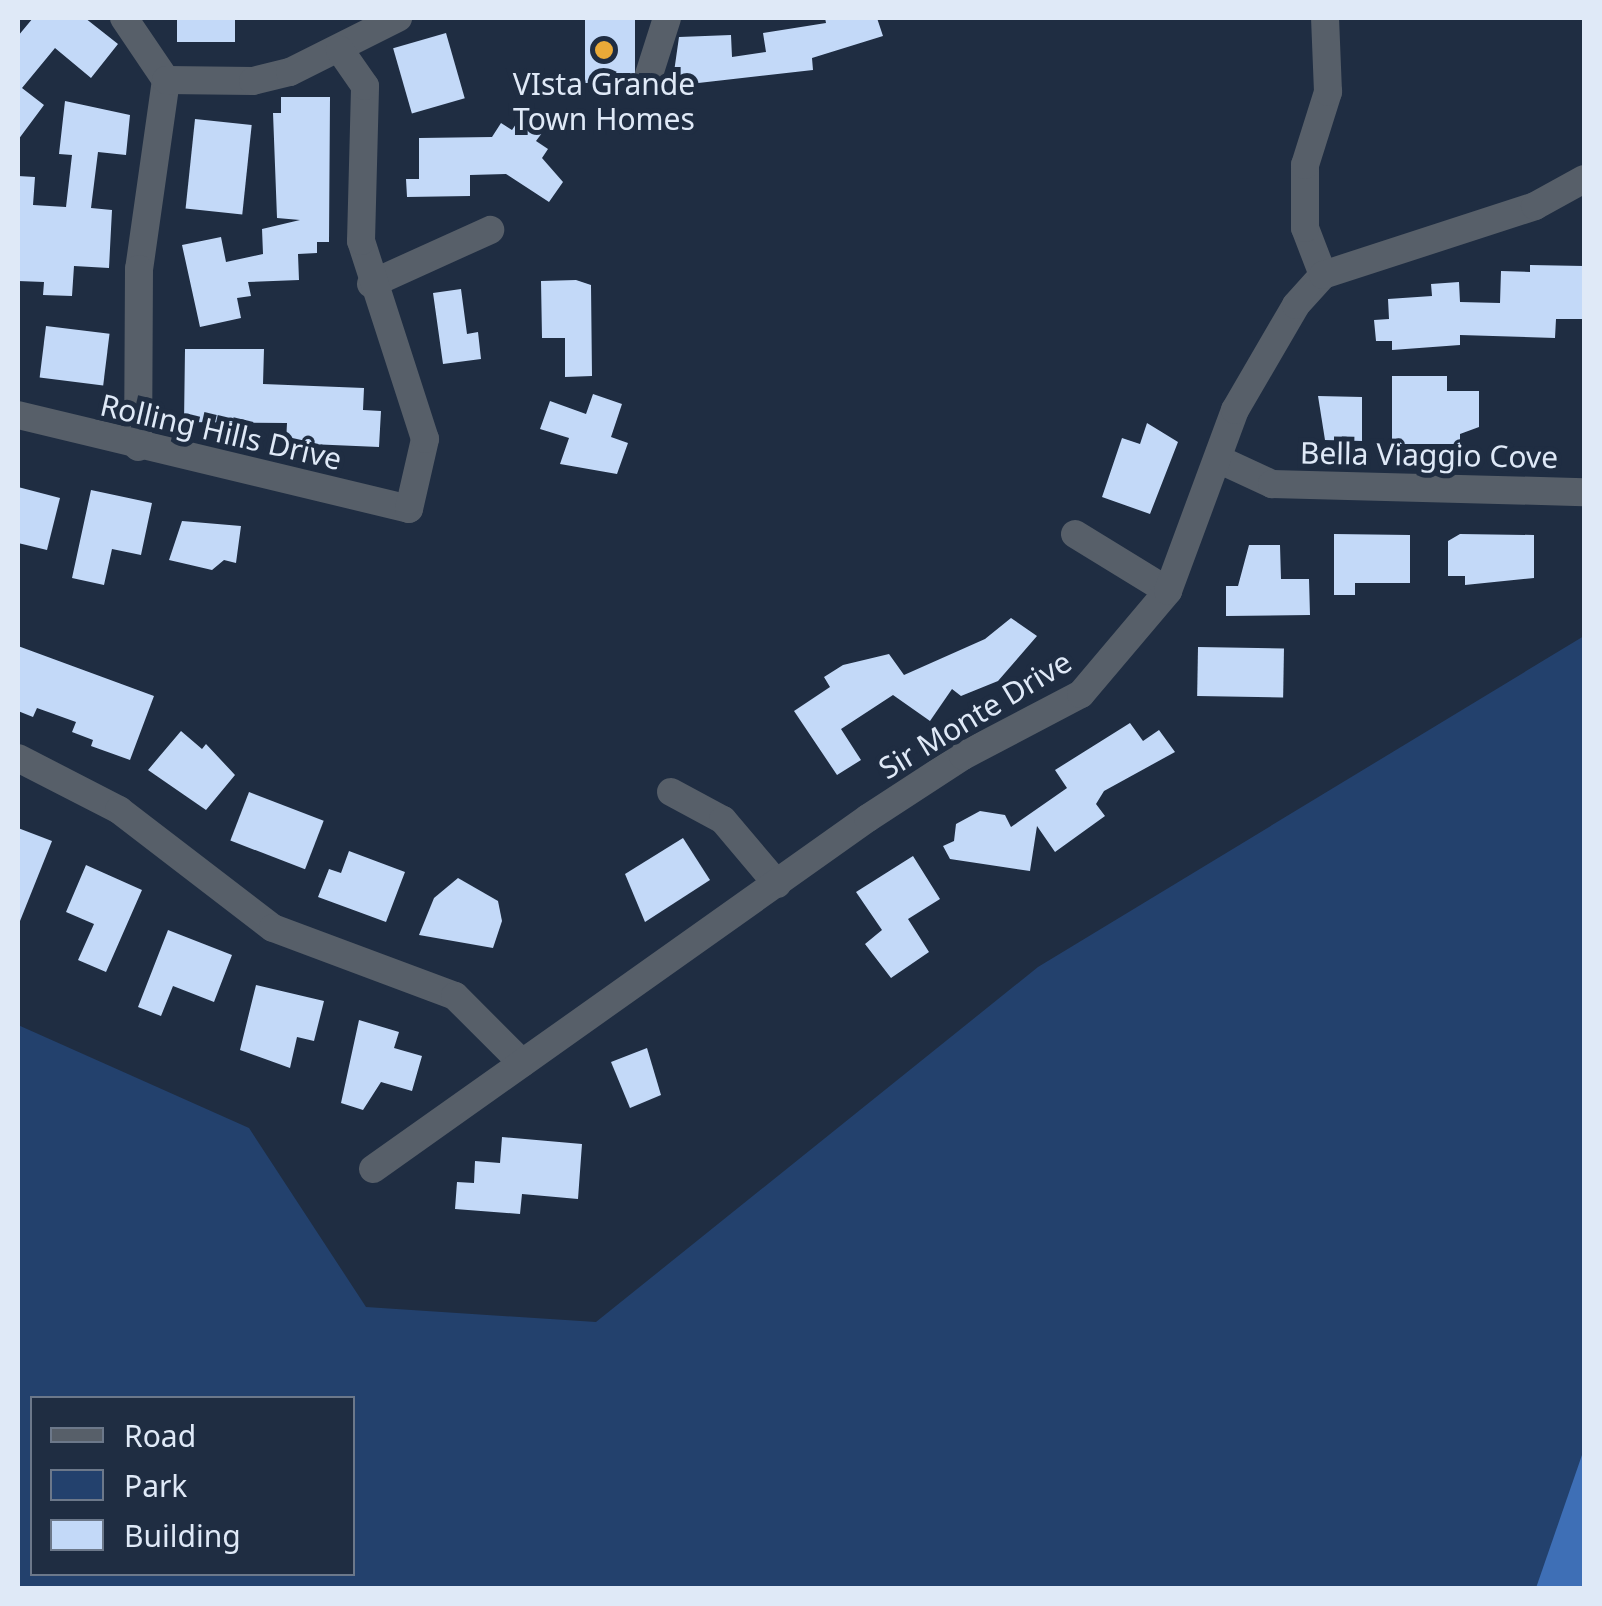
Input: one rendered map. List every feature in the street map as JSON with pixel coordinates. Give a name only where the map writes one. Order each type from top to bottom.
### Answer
[{"type":"street","points":[[124,18],[166,80],[139,269],[138,447]]},
{"type":"street","points":[[166,80],[253,81],[340,50],[398,18]]},
{"type":"street","points":[[646,84],[667,18]]},
{"type":"street","points":[[1325,18],[1328,92],[1305,165],[1305,228],[1324,275],[1535,206],[1584,179]]},
{"type":"street","points":[[340,50],[366,86],[359,190],[371,284],[490,230]]},
{"type":"street","name":"Sir Monte Drive","points":[[373,1169],[963,756],[1081,694],[1168,591],[1218,458],[1278,335],[1324,275]]},
{"type":"street","name":"Rolling Hills Drive","points":[[18,415],[409,510],[424,439],[412,384],[371,284]]},
{"type":"street","name":"Bella Viaggio Cove","points":[[1218,458],[1272,484],[1584,492]]},
{"type":"street","points":[[1075,534],[1168,591]]},
{"type":"street","points":[[18,758],[119,810],[273,928],[454,996],[522,1063]]},
{"type":"street","points":[[671,792],[723,820],[776,884]]},
{"type":"green space","points":[[1584,636],[1584,1588],[18,1588],[18,1025],[249,1128],[366,1307],[596,1322],[1038,967]]},
{"type":"shaded area","points":[[1584,1450],[1584,1588],[1536,1588],[1582,1455]]},
{"type":"building","points":[[33,18],[85,18],[118,44],[91,78],[55,48],[22,88],[44,105],[18,140],[18,36]]},
{"type":"building","points":[[177,18],[235,18],[235,42],[177,42]]},
{"type":"building","name":"VIsta Grande Town Homes","points":[[585,18],[635,18],[635,83],[585,83]]},
{"type":"building","points":[[825,18],[877,18],[883,36],[812,58],[813,70],[672,86],[679,37],[731,35],[732,57],[766,52],[763,33],[826,23]]},
{"type":"building","points":[[446,33],[465,98],[412,114],[393,48]]},
{"type":"building","points":[[281,97],[330,97],[329,242],[317,242],[317,253],[298,254],[299,280],[248,282],[251,296],[237,298],[241,318],[200,327],[182,245],[221,237],[226,262],[263,254],[262,229],[300,220],[277,218],[273,113],[281,113]]},
{"type":"building","points":[[65,101],[130,115],[126,155],[98,152],[91,208],[112,210],[109,268],[74,266],[72,296],[43,295],[44,282],[18,281],[18,176],[35,177],[33,205],[66,207],[72,155],[59,154]]},
{"type":"building","points":[[520,118],[542,133],[536,141],[548,149],[542,158],[563,182],[549,202],[506,174],[470,175],[470,196],[407,197],[406,179],[419,179],[419,138],[492,137],[501,123],[512,130]]},
{"type":"building","points":[[195,119],[252,125],[242,214],[186,209]]},
{"type":"building","points":[[1530,265],[1584,266],[1584,319],[1556,319],[1555,338],[1460,335],[1460,345],[1392,350],[1392,341],[1376,341],[1374,320],[1389,319],[1388,299],[1432,296],[1431,284],[1459,282],[1460,302],[1500,303],[1501,271],[1530,272]]},
{"type":"building","points":[[576,280],[591,285],[592,376],[565,377],[565,338],[542,338],[541,281]]},
{"type":"building","points":[[461,289],[467,334],[478,332],[481,359],[443,364],[433,293]]},
{"type":"building","points":[[46,326],[110,334],[103,385],[40,378]]},
{"type":"building","points":[[185,349],[264,349],[263,384],[364,388],[363,410],[381,411],[379,447],[286,443],[287,423],[184,422]]},
{"type":"building","points":[[1392,376],[1447,376],[1447,391],[1479,391],[1479,427],[1460,434],[1460,444],[1392,444]]},
{"type":"building","points":[[593,394],[622,404],[611,437],[628,443],[617,474],[560,464],[569,438],[540,429],[550,401],[586,414]]},
{"type":"building","points":[[1318,396],[1362,397],[1362,441],[1325,440]]},
{"type":"building","points":[[1147,423],[1178,442],[1150,514],[1102,497],[1122,438],[1140,444]]},
{"type":"building","points":[[18,487],[60,498],[47,550],[18,543]]},
{"type":"building","points":[[91,490],[152,503],[141,555],[112,549],[104,585],[72,578]]},
{"type":"building","points":[[182,521],[241,526],[236,563],[224,560],[212,570],[169,560]]},
{"type":"building","points":[[1334,534],[1410,535],[1410,583],[1355,583],[1355,595],[1334,595]]},
{"type":"building","points":[[1460,534],[1534,535],[1534,578],[1465,585],[1465,576],[1448,576],[1448,541]]},
{"type":"building","points":[[1249,545],[1280,545],[1281,579],[1309,579],[1310,615],[1226,616],[1226,586],[1238,586]]},
{"type":"building","points":[[1011,618],[1037,636],[998,681],[961,696],[952,689],[930,721],[893,695],[841,729],[861,760],[837,775],[794,711],[830,687],[824,677],[843,665],[889,654],[904,675],[985,639]]},
{"type":"building","points":[[18,646],[154,696],[130,760],[91,746],[93,740],[72,732],[76,722],[37,708],[33,717],[18,711]]},
{"type":"building","points":[[1198,647],[1284,649],[1283,697],[1197,696]]},
{"type":"building","points":[[1130,723],[1143,741],[1159,730],[1175,752],[1104,791],[1096,804],[1105,816],[1055,852],[1037,826],[1030,871],[950,859],[943,846],[954,841],[956,824],[980,811],[1005,815],[1011,827],[1067,788],[1055,770]]},
{"type":"building","points":[[181,731],[202,749],[206,744],[235,775],[206,810],[148,770]]},
{"type":"building","points":[[249,792],[324,821],[305,869],[230,841]]},
{"type":"building","points":[[18,828],[52,841],[18,926]]},
{"type":"building","points":[[683,838],[710,880],[645,922],[625,874]]},
{"type":"building","points":[[349,851],[405,872],[386,922],[318,897],[329,869],[341,873]]},
{"type":"building","points":[[913,856],[940,899],[908,919],[929,952],[891,978],[865,944],[882,930],[856,892]]},
{"type":"building","points":[[86,865],[142,890],[106,972],[78,960],[94,924],[66,912]]},
{"type":"building","points":[[458,878],[498,901],[502,921],[493,948],[419,935],[434,898]]},
{"type":"building","points":[[168,930],[232,955],[214,1002],[173,986],[161,1016],[138,1007]]},
{"type":"building","points":[[256,985],[324,1001],[314,1041],[297,1037],[290,1068],[240,1050]]},
{"type":"building","points":[[359,1020],[399,1032],[394,1048],[422,1056],[412,1091],[381,1082],[363,1110],[341,1103]]},
{"type":"building","points":[[647,1048],[661,1095],[630,1108],[611,1062]]},
{"type":"building","points":[[502,1137],[582,1144],[578,1199],[522,1194],[520,1214],[455,1209],[457,1182],[474,1183],[475,1161],[500,1163]]},
{"type":"place","name":"VIsta Grande Town Homes","points":[[604,50]]}]
